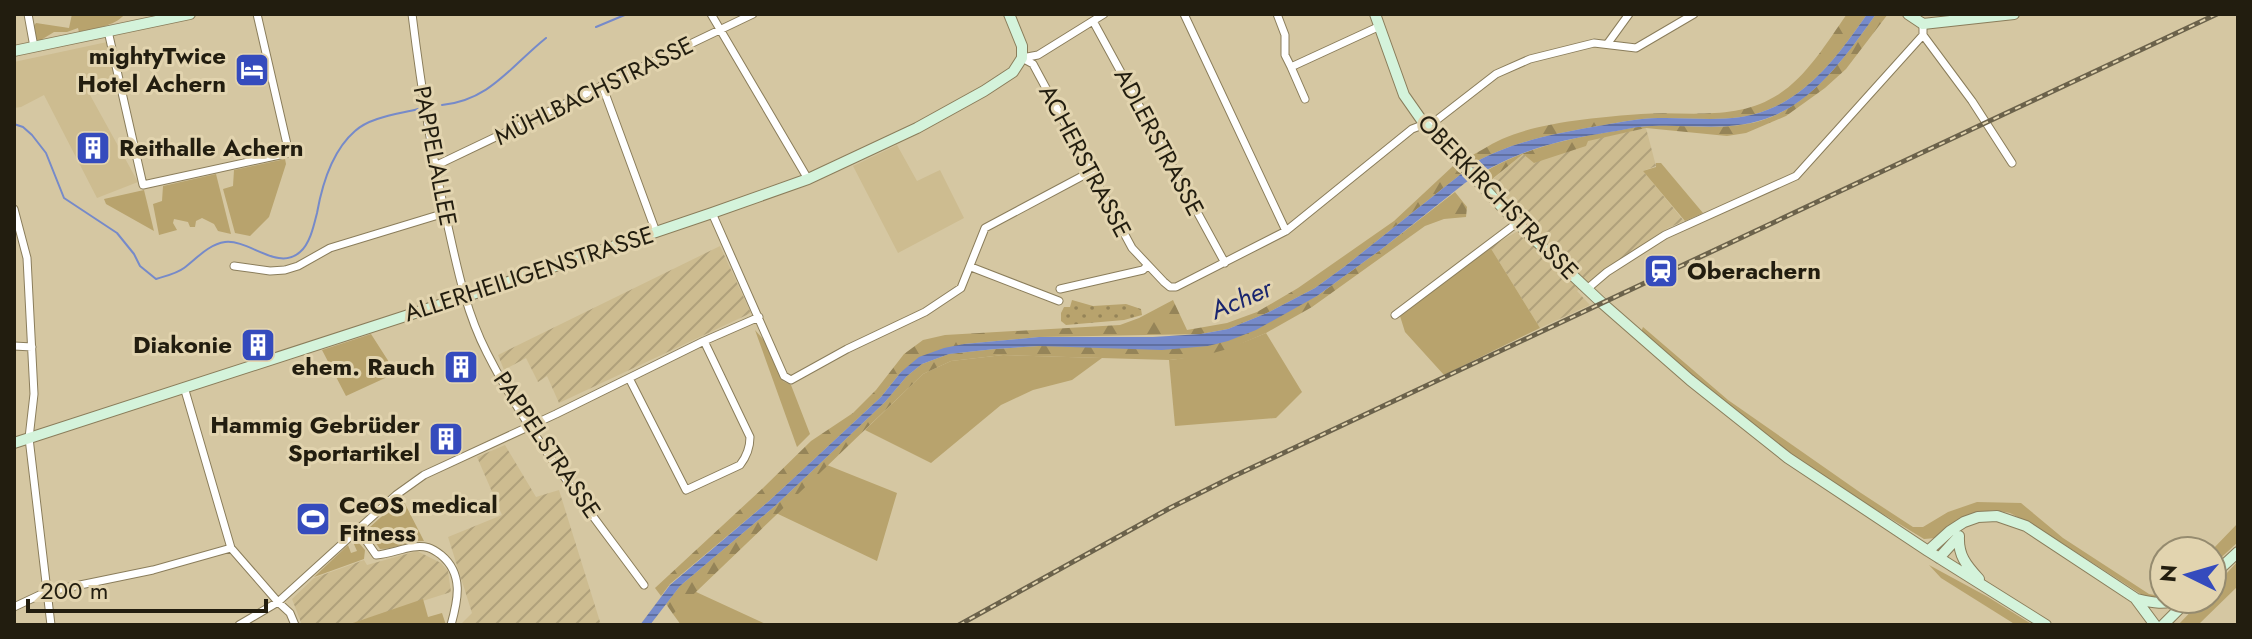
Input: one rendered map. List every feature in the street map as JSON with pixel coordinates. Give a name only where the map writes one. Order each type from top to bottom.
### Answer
[{"type":"main road","points":[[14,51],[108,31],[129,21],[190,14]]},
{"type":"main road","points":[[1009,14],[1022,46],[1022,58]]},
{"type":"main road","name":"OBERKIRCHSTRASSE","points":[[1375,14],[1403,92],[1425,125],[1517,223],[1587,289],[1690,380],[1788,458],[2046,625]]},
{"type":"main road","points":[[1908,14],[1923,29],[2014,14]]},
{"type":"main road","name":"ALLERHEILIGENSTRASSE","points":[[14,443],[464,297],[808,179],[917,128],[984,91],[1013,72],[1022,58]]},
{"type":"main road","points":[[1928,551],[1964,522],[1978,517],[1997,516],[2026,526],[2135,598],[2162,624]]},
{"type":"main road","points":[[1964,522],[1958,549],[1966,565],[1989,590]]},
{"type":"main road","points":[[1939,558],[1959,536]]},
{"type":"main road","points":[[2135,598],[2148,602]]},
{"type":"street","points":[[28,14],[34,47]]},
{"type":"street","points":[[108,31],[143,185],[289,153],[257,14]]},
{"type":"street","name":"PAPPELALLEE","points":[[412,14],[435,166],[464,297]]},
{"type":"street","points":[[711,14],[808,179]]},
{"type":"street","name":"MÜHLBACHSTRASSE","points":[[435,166],[753,14]]},
{"type":"street","points":[[1022,58],[1038,55],[1104,14]]},
{"type":"street","points":[[1184,14],[1286,231]]},
{"type":"street","points":[[1277,14],[1285,35],[1285,55],[1305,99]]},
{"type":"street","points":[[1608,43],[1629,14]]},
{"type":"street","name":"ACHERSTRASSE","points":[[1022,58],[1033,64],[1132,248],[1164,282],[1176,287],[1286,231],[1412,129],[1438,119],[1496,74],[1530,59],[1594,43],[1636,48],[1694,14]]},
{"type":"street","name":"ADLERSTRASSE","points":[[1093,21],[1225,263]]},
{"type":"street","points":[[1291,67],[1380,26]]},
{"type":"street","points":[[1587,289],[1607,272],[1665,235],[1796,176],[1923,29],[2012,163]]},
{"type":"street","points":[[602,85],[656,232]]},
{"type":"street","points":[[712,213],[784,376],[791,380],[925,312],[961,288],[985,228],[1090,172]]},
{"type":"street","points":[[14,209],[27,258],[34,394],[29,438],[51,625]]},
{"type":"street","points":[[234,266],[285,270],[330,248],[445,213]]},
{"type":"street","points":[[1395,315],[1517,223]]},
{"type":"street","name":"ACHERSTRASSE","points":[[1060,289],[1143,270],[1147,266]]},
{"type":"street","points":[[971,267],[1059,301]]},
{"type":"street","name":"PAPPELSTRASSE","points":[[464,297],[486,352],[530,425],[575,493],[644,585]]},
{"type":"street","points":[[239,625],[278,602],[396,495],[424,475],[759,317]]},
{"type":"street","points":[[629,378],[686,490],[740,465],[750,447],[750,437],[704,341]]},
{"type":"street","points":[[14,346],[32,347]]},
{"type":"street","points":[[184,387],[231,548],[290,613],[295,625]]},
{"type":"street","points":[[358,529],[376,555],[414,547],[432,548],[451,563],[457,585],[457,604],[451,625]]},
{"type":"street","points":[[14,607],[46,592],[153,570],[231,548]]},
{"type":"shaded area","points":[[107,42],[117,81],[90,95],[138,182],[97,198],[44,95],[14,108],[14,62]]},
{"type":"shaded area","points":[[1646,128],[1656,166],[1643,171],[1684,221],[1623,257],[1577,291],[1590,305],[1540,328],[1490,247],[1518,231],[1524,220],[1487,184],[1523,154]]},
{"type":"shaded area","points":[[897,145],[917,181],[940,170],[964,218],[898,253],[853,166]]},
{"type":"shaded area","points":[[720,246],[751,313],[559,403],[547,376],[538,382],[526,358],[504,370],[498,355]]},
{"type":"shaded area","points":[[505,445],[536,497],[559,490],[601,625],[460,625],[472,613],[448,537],[502,515],[477,457]]},
{"type":"shaded area","points":[[417,551],[441,563],[448,571],[451,592],[347,625],[302,625],[292,599],[314,578],[364,560],[367,565]]},
{"type":"green space","points":[[72,14],[125,14],[104,26],[79,32],[78,28],[54,32],[36,43],[33,27],[36,23],[69,28]]},
{"type":"green space","points":[[1847,14],[1867,14],[1824,70],[1783,103],[1767,110],[1727,118],[1624,121],[1535,139],[1470,165],[1464,160],[1502,139],[1552,124],[1641,114],[1726,112],[1759,104],[1796,81]]},
{"type":"green space","points":[[1876,14],[1888,14],[1846,69],[1786,116],[1746,133],[1727,136],[1646,128],[1588,141],[1586,146],[1534,163],[1523,154],[1491,180],[1487,181],[1481,174],[1527,152],[1575,138],[1646,126],[1731,126],[1778,114],[1821,83]]},
{"type":"green space","points":[[285,159],[269,217],[250,236],[235,233],[223,189],[233,186],[234,170]]},
{"type":"green space","points":[[1656,163],[1661,163],[1703,213],[1685,221],[1643,171],[1656,167]]},
{"type":"green space","points":[[1453,166],[1461,174],[1344,267],[1315,288],[1228,329],[1201,334],[1039,337],[964,344],[901,372],[881,397],[769,501],[670,584],[661,596],[655,588],[811,441],[853,413],[904,354],[923,340],[945,335],[1120,325],[1173,300],[1187,330],[1227,323],[1257,312],[1298,288],[1394,221]]},
{"type":"green space","points":[[216,174],[231,234],[218,231],[214,224],[202,218],[196,221],[195,227],[174,219],[177,230],[159,235],[153,204],[162,201],[163,186]]},
{"type":"green space","points":[[144,190],[154,231],[106,204],[104,199]]},
{"type":"green space","points":[[1455,192],[1467,207],[1466,217],[1444,219],[1425,226],[1312,307],[1266,333],[1231,348],[1199,357],[1169,360],[1003,355],[951,361],[923,374],[673,614],[666,604],[680,586],[775,506],[922,364],[949,354],[1039,346],[1208,346],[1317,296]]},
{"type":"green space","points":[[1490,247],[1540,328],[1444,375],[1405,332],[1400,316]]},
{"type":"green space","points":[[1072,300],[1093,306],[1126,304],[1141,309],[1142,315],[1124,320],[1066,325],[1061,321],[1061,313],[1064,307],[1070,307]]},
{"type":"green space","points":[[1643,327],[1728,400],[1913,527],[1923,527],[1948,512],[1977,502],[2021,503],[2063,538],[2148,593],[2148,598],[2010,513],[1994,510],[1971,514],[1955,522],[1936,538],[1924,539],[1822,476],[1764,435],[1641,332]]},
{"type":"green space","points":[[755,330],[769,346],[783,381],[791,385],[810,434],[797,447]]},
{"type":"green space","points":[[1266,333],[1302,392],[1276,418],[1175,426],[1169,360],[1219,351]]},
{"type":"green space","points":[[371,334],[396,373],[346,396],[322,350]]},
{"type":"green space","points":[[1003,355],[1102,358],[1072,380],[1033,390],[1001,405],[931,463],[865,430],[923,374],[951,361]]},
{"type":"green space","points":[[827,465],[897,493],[877,561],[776,513]]},
{"type":"green space","points":[[402,498],[424,541],[380,549],[369,533],[370,527]]},
{"type":"green space","points":[[2238,523],[2238,542],[2228,551],[2226,535]]},
{"type":"green space","points":[[353,542],[359,543],[365,550],[364,559],[314,577],[348,545],[351,553],[357,551]]},
{"type":"green space","points":[[2238,561],[2238,586],[2228,596],[2228,572]]},
{"type":"green space","points":[[1929,565],[2033,625],[2016,625],[1941,578]]},
{"type":"green space","points":[[694,591],[768,625],[681,625],[673,614]]},
{"type":"green space","points":[[423,599],[428,617],[442,613],[446,625],[347,625]]},
{"type":"green space","points":[[2188,615],[2208,615],[2198,625],[2178,625]]},
{"type":"water","points":[[1867,14],[1876,14],[1831,72],[1804,98],[1773,116],[1743,124],[1647,126],[1574,138],[1526,152],[1478,175],[1470,165],[1518,144],[1586,128],[1651,118],[1740,117],[1767,110],[1783,103],[1824,70]]},
{"type":"water","points":[[1461,174],[1468,181],[1317,296],[1256,330],[1228,341],[1162,350],[1039,346],[995,349],[949,354],[922,364],[775,506],[680,586],[650,625],[640,625],[670,585],[769,501],[881,397],[901,372],[919,357],[964,344],[1039,337],[1153,337],[1228,329],[1315,288]]},
{"type":"waterway","points":[[596,27],[627,14]]},
{"type":"waterway","points":[[442,105],[459,102],[487,89],[546,38]]},
{"type":"waterway","points":[[14,124],[32,135],[46,153],[64,198],[117,233],[140,266],[156,279],[181,270],[219,243],[234,242],[273,257],[291,257],[300,252],[311,234],[330,169],[347,139],[368,122],[418,109]]},
{"type":"railway","points":[[959,625],[1232,477],[2217,14]]},
{"type":"place","name":"mightyTwice Hotel Achern","points":[[252,70]]},
{"type":"place","name":"Reithalle Achern","points":[[93,148]]},
{"type":"place","name":"Oberachern","points":[[1661,271]]},
{"type":"place","name":"Diakonie","points":[[258,345]]},
{"type":"place","name":"ehem. Rauch","points":[[461,367]]},
{"type":"place","name":"Hammig Gebrüder Sportartikel","points":[[446,439]]},
{"type":"place","name":"CeOS medical Fitness","points":[[313,519]]},
{"type":"water label","name":"Acher","points":[[1241,299]]}]
